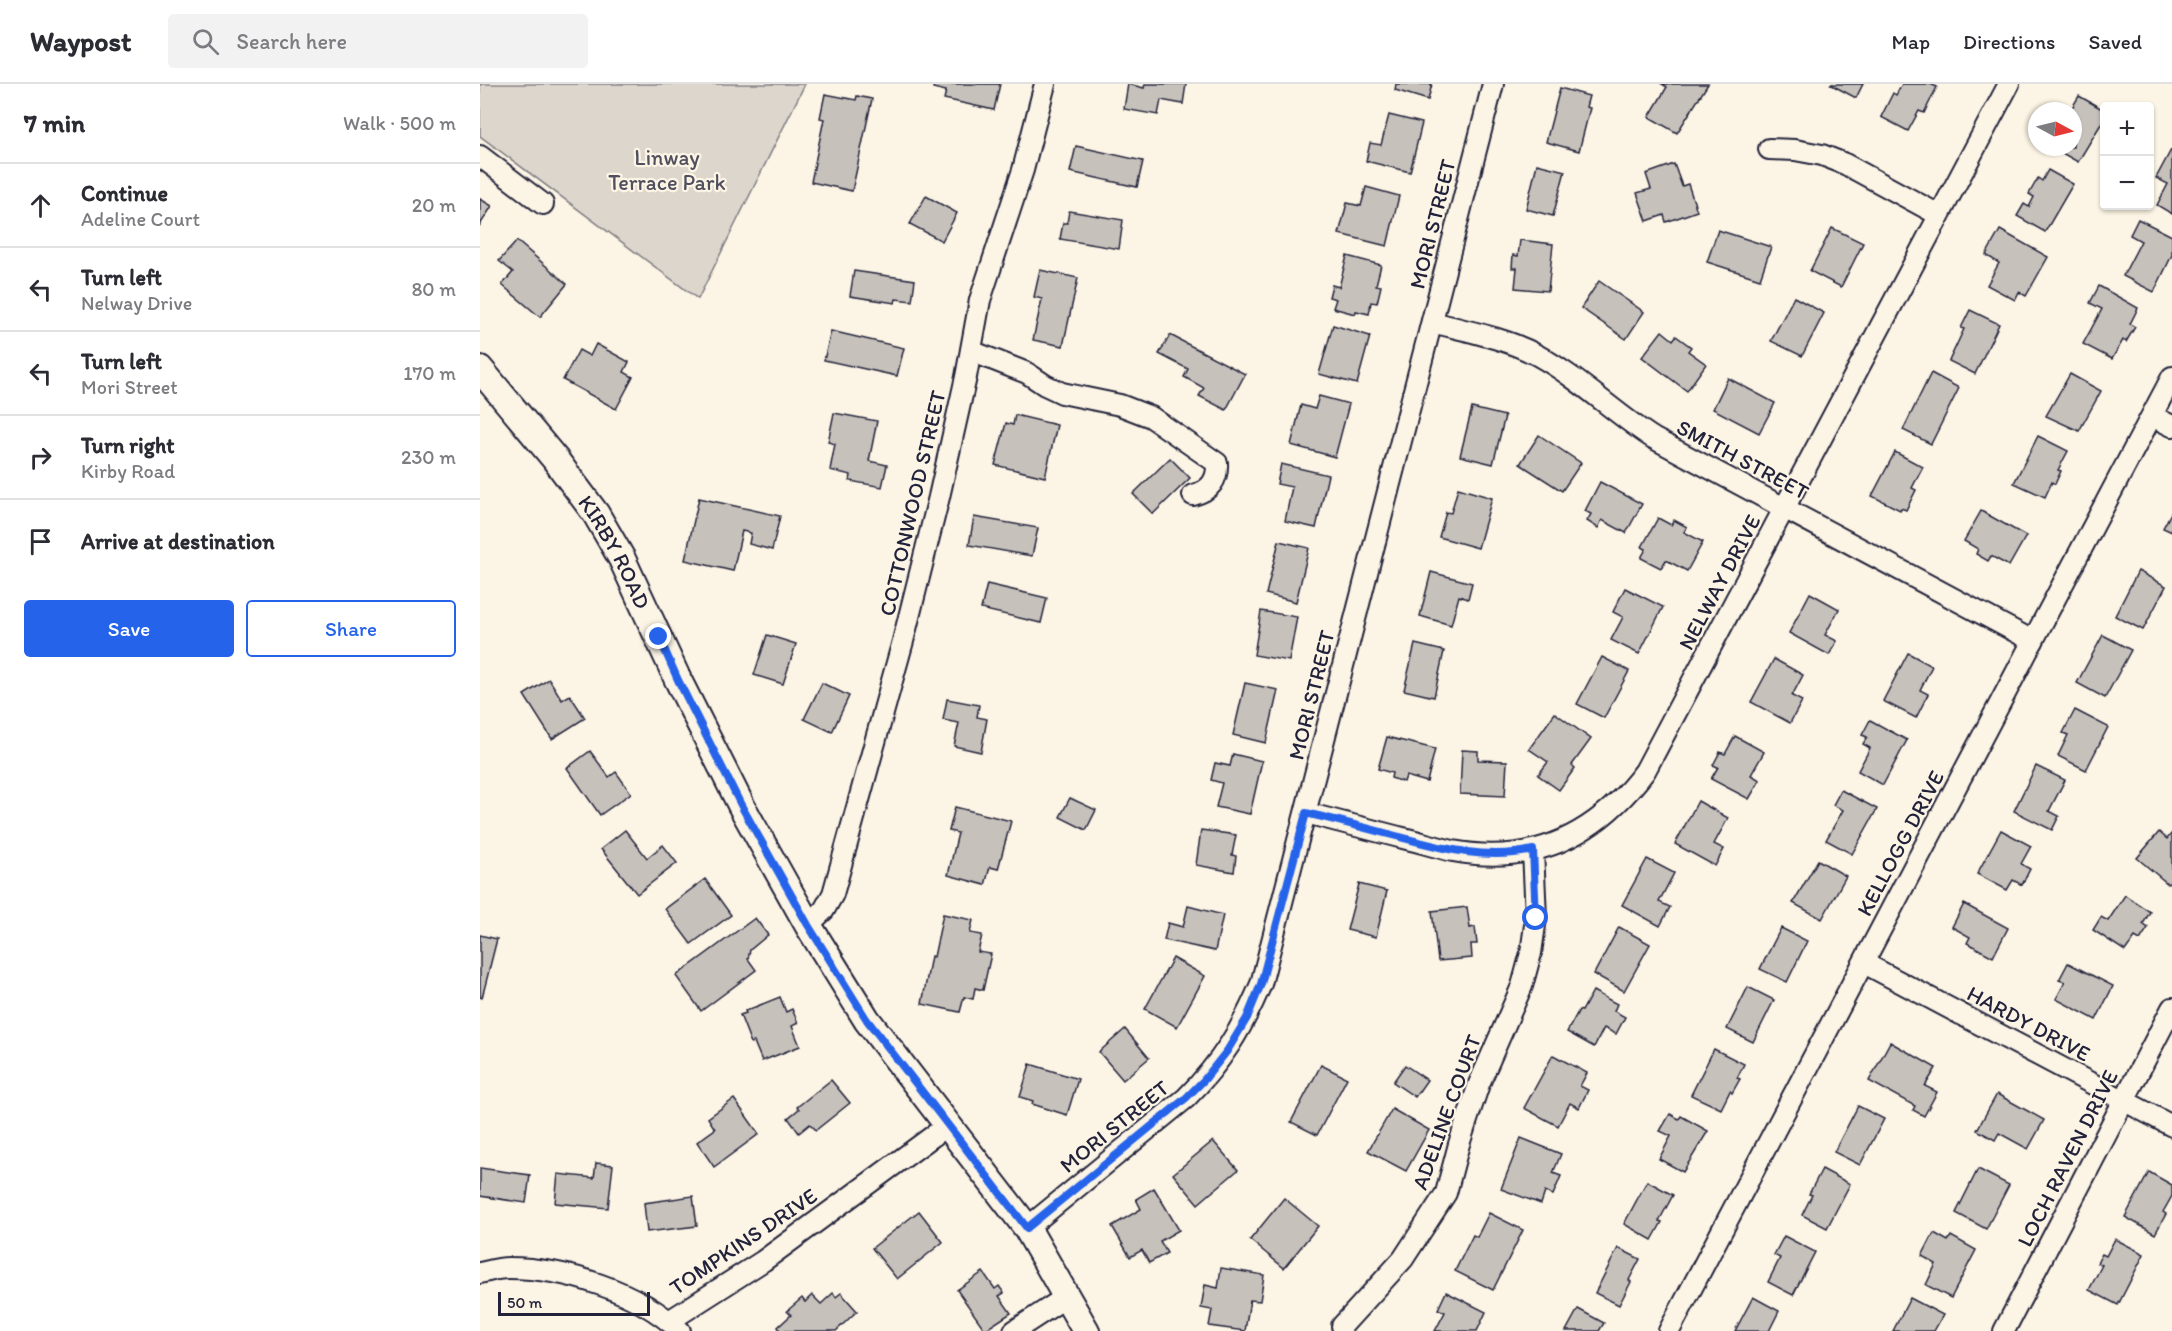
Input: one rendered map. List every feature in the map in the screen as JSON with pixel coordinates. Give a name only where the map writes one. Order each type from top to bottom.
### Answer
[{"type":"main road","name":"KIRBY ROAD","points":[[480,369],[555,459],[596,514],[622,559],[678,680],[742,807],[808,925],[867,1020],[1027,1228],[1086,1331]]},
{"type":"street","name":"COTTONWOOD STREET","points":[[808,925],[824,910],[833,894],[906,630],[939,497],[980,300],[1023,170],[1045,84]]},
{"type":"street","name":"MORI STREET","points":[[1027,1228],[1186,1098],[1204,1080],[1227,1051],[1247,1018],[1261,984],[1493,84]]},
{"type":"street","name":"NELWAY DRIVE","points":[[1306,813],[1454,851],[1486,855],[1520,853],[1557,843],[1582,831],[1607,814],[1628,795],[1645,771],[2009,84]]},
{"type":"street","points":[[1769,149],[1796,150],[1822,155],[1845,164],[1940,215]]},
{"type":"street","points":[[480,156],[543,204]]},
{"type":"street","name":"SMITH STREET","points":[[1432,322],[1497,339],[1535,354],[1571,376],[1627,421],[1653,438],[2033,641]]},
{"type":"street","points":[[971,351],[1028,373],[1062,393],[1120,405],[1151,417],[1217,463],[1218,473],[1215,481],[1204,492],[1193,495]]},
{"type":"street","name":"KELLOGG DRIVE","points":[[1669,1331],[2172,378]]},
{"type":"street","points":[[2152,416],[2172,426]]},
{"type":"street","name":"ADELINE COURT","points":[[1342,1326],[1403,1259],[1446,1193],[1479,1084],[1522,986],[1531,953],[1536,918],[1533,850]]},
{"type":"street","name":"HARDY DRIVE","points":[[1864,963],[2172,1126]]},
{"type":"street","name":"LOCH RAVEN DRIVE","points":[[2004,1331],[2172,1008]]},
{"type":"street","name":"TOMPKINS DRIVE","points":[[480,1273],[505,1268],[536,1270],[570,1276],[641,1302],[674,1326],[948,1125]]},
{"type":"street","points":[[1014,1331],[1066,1297]]},
{"type":"green space","name":"Linway Terrace Park","points":[[480,84],[805,84],[698,299],[480,136]]},
{"type":"building","points":[[934,84],[1000,84],[994,110],[944,99],[946,91],[933,88]]},
{"type":"building","points":[[1128,84],[1144,88],[1145,84],[1186,84],[1183,104],[1161,100],[1158,115],[1124,109]]},
{"type":"building","points":[[1396,84],[1432,84],[1428,100],[1395,90]]},
{"type":"building","points":[[1662,84],[1708,84],[1677,133],[1649,117],[1667,87]]},
{"type":"building","points":[[1830,84],[1863,84],[1856,98]]},
{"type":"building","points":[[1902,84],[1930,84],[1937,87],[1924,113],[1919,111],[1908,131],[1881,117],[1893,93],[1896,95]]},
{"type":"building","points":[[1560,88],[1589,96],[1586,107],[1590,108],[1579,151],[1546,142]]},
{"type":"building","points":[[825,94],[856,100],[857,96],[872,99],[852,191],[811,182],[824,119],[820,118]]},
{"type":"building","points":[[2079,96],[2100,108],[2100,126],[2082,155],[2082,102],[2075,102]]},
{"type":"building","points":[[1389,115],[1422,123],[1410,172],[1366,161],[1370,143],[1381,145]]},
{"type":"building","points":[[1076,146],[1143,161],[1137,187],[1070,172]]},
{"type":"building","points":[[2171,150],[2172,214],[2157,205],[2168,184],[2156,178]]},
{"type":"building","points":[[2067,156],[2082,156],[2078,162]]},
{"type":"building","points":[[1537,164],[1565,171],[1553,216],[1526,209]]},
{"type":"building","points":[[1674,164],[1682,186],[1688,184],[1697,211],[1666,222],[1664,215],[1647,221],[1637,193],[1651,189],[1646,174]]},
{"type":"building","points":[[2048,170],[2073,184],[2045,232],[2017,216],[2024,204],[2029,207],[2034,197],[2029,194],[2038,178],[2042,181]]},
{"type":"building","points":[[1366,187],[1399,196],[1387,246],[1339,234],[1347,203],[1361,206]]},
{"type":"building","points":[[926,196],[957,213],[942,241],[910,224]]},
{"type":"building","points":[[480,199],[492,206],[480,225]]},
{"type":"building","points":[[1069,211],[1123,220],[1119,249],[1060,239],[1063,223],[1067,223]]},
{"type":"building","points":[[2138,219],[2172,236],[2172,255],[2154,292],[2123,276],[2141,241],[2130,235]]},
{"type":"building","points":[[1832,228],[1863,243],[1841,287],[1810,271]]},
{"type":"building","points":[[1718,230],[1771,247],[1760,279],[1707,262]]},
{"type":"building","points":[[2000,230],[2048,257],[2026,296],[2019,292],[2015,300],[1987,285],[1999,263],[1986,255]]},
{"type":"building","points":[[1520,240],[1553,244],[1548,291],[1515,288],[1517,268],[1512,268],[1513,255],[1518,256]]},
{"type":"building","points":[[517,241],[567,284],[540,317],[502,285],[513,272],[499,261]]},
{"type":"building","points":[[1347,256],[1381,265],[1376,285],[1381,286],[1377,303],[1371,302],[1369,314],[1356,311],[1355,314],[1333,308],[1336,299],[1329,297],[1332,285],[1339,287]]},
{"type":"building","points":[[1040,270],[1078,278],[1063,346],[1033,340],[1042,299],[1034,297]]},
{"type":"building","points":[[854,271],[915,280],[912,301],[896,299],[895,303],[850,296]]},
{"type":"building","points":[[1599,281],[1644,312],[1626,339],[1581,308]]},
{"type":"building","points":[[2099,286],[2138,308],[2130,324],[2135,327],[2126,342],[2123,340],[2112,359],[2083,344],[2102,309],[2090,303]]},
{"type":"building","points":[[1794,297],[1824,313],[1802,356],[1771,341]]},
{"type":"building","points":[[1970,310],[1999,324],[1975,374],[1949,361]]},
{"type":"building","points":[[1333,325],[1370,336],[1357,384],[1319,374]]},
{"type":"building","points":[[831,331],[904,348],[897,376],[824,360]]},
{"type":"building","points":[[1662,331],[1673,340],[1676,336],[1691,347],[1688,351],[1706,364],[1687,391],[1642,357]]},
{"type":"building","points":[[1170,335],[1245,374],[1226,410],[1199,396],[1204,388],[1184,377],[1188,369],[1159,354]]},
{"type":"building","points":[[596,344],[629,362],[624,372],[633,377],[616,409],[563,380],[579,350],[590,356]]},
{"type":"building","points":[[1931,373],[1959,388],[1931,444],[1903,430]]},
{"type":"building","points":[[2070,374],[2101,391],[2079,431],[2046,416]]},
{"type":"building","points":[[1728,378],[1775,403],[1759,433],[1713,409]]},
{"type":"building","points":[[1319,396],[1349,404],[1335,457],[1291,445],[1301,405],[1315,409]]},
{"type":"building","points":[[1472,408],[1505,416],[1493,464],[1460,456]]},
{"type":"building","points":[[834,413],[877,421],[869,461],[887,465],[882,487],[850,481],[851,475],[830,470],[835,444],[828,442]]},
{"type":"building","points":[[1015,415],[1057,425],[1045,477],[995,465],[1006,423],[1013,425]]},
{"type":"building","points":[[1539,435],[1581,463],[1562,491],[1520,464]]},
{"type":"building","points":[[2038,436],[2068,451],[2058,470],[2061,471],[2055,484],[2052,482],[2045,497],[2014,483]]},
{"type":"building","points":[[1895,452],[1923,467],[1912,488],[1916,490],[1906,510],[1901,508],[1900,510],[1872,496]]},
{"type":"building","points":[[1170,458],[1190,478],[1153,514],[1133,494]]},
{"type":"building","points":[[1281,464],[1328,475],[1316,528],[1285,521],[1292,487],[1277,484]]},
{"type":"building","points":[[1600,482],[1642,504],[1626,533],[1602,520],[1598,528],[1587,521],[1591,514],[1585,511]]},
{"type":"building","points":[[1458,488],[1492,498],[1478,548],[1439,537],[1446,512],[1451,513]]},
{"type":"building","points":[[699,498],[780,516],[772,550],[749,544],[751,533],[742,531],[733,571],[685,560]]},
{"type":"building","points":[[1981,511],[2026,536],[2009,566],[1991,556],[1988,561],[1976,554],[1978,549],[1964,541]]},
{"type":"building","points":[[2172,511],[2172,532],[2163,528]]},
{"type":"building","points":[[974,517],[1038,528],[1032,556],[969,545]]},
{"type":"building","points":[[1658,518],[1671,525],[1674,520],[1687,527],[1684,532],[1703,542],[1687,571],[1666,560],[1661,568],[1641,558],[1646,549],[1642,547]]},
{"type":"building","points":[[1279,541],[1309,548],[1296,602],[1266,594]]},
{"type":"building","points":[[2138,571],[2166,586],[2143,630],[2115,616]]},
{"type":"building","points":[[1431,572],[1472,583],[1468,599],[1459,596],[1451,625],[1420,616]]},
{"type":"building","points":[[987,584],[1047,598],[1041,623],[981,609]]},
{"type":"building","points":[[1625,588],[1663,607],[1639,654],[1611,640],[1623,617],[1613,612]]},
{"type":"building","points":[[1810,593],[1839,609],[1825,635],[1837,641],[1829,655],[1789,633]]},
{"type":"building","points":[[1261,611],[1297,617],[1289,661],[1254,655]]},
{"type":"building","points":[[767,635],[796,644],[783,684],[754,675]]},
{"type":"building","points":[[2103,635],[2131,650],[2105,698],[2077,683]]},
{"type":"building","points":[[1415,644],[1444,651],[1434,697],[1404,690]]},
{"type":"building","points":[[1908,653],[1932,666],[1920,690],[1928,694],[1916,718],[1883,701]]},
{"type":"building","points":[[1602,657],[1629,671],[1604,718],[1577,704]]},
{"type":"building","points":[[1774,659],[1803,675],[1792,696],[1802,701],[1790,723],[1751,702]]},
{"type":"building","points":[[549,679],[562,700],[570,695],[585,718],[552,739],[524,695]]},
{"type":"building","points":[[822,683],[849,696],[832,732],[804,719]]},
{"type":"building","points":[[1245,683],[1278,690],[1266,743],[1233,735]]},
{"type":"building","points":[[947,699],[979,705],[977,717],[987,719],[981,752],[954,746],[959,723],[943,720]]},
{"type":"building","points":[[2075,710],[2108,727],[2086,770],[2058,756],[2068,735],[2063,733]]},
{"type":"building","points":[[1555,713],[1591,739],[1572,765],[1575,768],[1559,790],[1538,775],[1548,762],[1529,749]]},
{"type":"building","points":[[1870,720],[1907,740],[1883,785],[1858,771],[1870,748],[1863,744],[1867,737],[1862,735]]},
{"type":"building","points":[[1735,736],[1764,752],[1751,775],[1760,780],[1749,799],[1711,779],[1718,767],[1713,765],[1720,752],[1725,754]]},
{"type":"building","points":[[1387,737],[1435,749],[1427,782],[1406,776],[1404,782],[1391,778],[1392,773],[1378,769]]},
{"type":"building","points":[[1462,750],[1478,751],[1478,760],[1507,761],[1505,796],[1460,794]]},
{"type":"building","points":[[590,751],[609,777],[616,772],[631,793],[600,815],[567,768]]},
{"type":"building","points":[[1233,754],[1262,761],[1250,814],[1216,807],[1222,783],[1211,780],[1215,763],[1230,766]]},
{"type":"building","points":[[2036,766],[2065,780],[2049,811],[2059,816],[2052,830],[2014,811]]},
{"type":"building","points":[[1841,790],[1877,809],[1852,854],[1826,840],[1843,810],[1833,805]]},
{"type":"building","points":[[1070,798],[1096,810],[1086,830],[1060,817]]},
{"type":"building","points":[[1698,801],[1728,818],[1714,844],[1724,849],[1715,866],[1675,844]]},
{"type":"building","points":[[955,807],[1011,821],[998,869],[990,867],[985,885],[948,875],[958,833],[949,831]]},
{"type":"building","points":[[625,830],[647,858],[663,845],[677,863],[637,894],[601,849]]},
{"type":"building","points":[[1201,830],[1236,835],[1232,855],[1236,856],[1234,872],[1196,865]]},
{"type":"building","points":[[2001,830],[2031,846],[2021,864],[2030,869],[2022,885],[2013,880],[2007,890],[1977,874]]},
{"type":"building","points":[[2159,832],[2167,839],[2172,833],[2172,880],[2168,884],[2137,858]]},
{"type":"building","points":[[1647,859],[1674,873],[1659,902],[1670,907],[1660,926],[1622,905]]},
{"type":"building","points":[[1818,860],[1846,876],[1822,919],[1793,903]]},
{"type":"building","points":[[705,879],[731,915],[691,944],[665,909]]},
{"type":"building","points":[[1359,884],[1387,891],[1376,937],[1347,930]]},
{"type":"building","points":[[2125,895],[2150,912],[2143,924],[2148,928],[2140,940],[2135,937],[2125,951],[2093,930],[2101,917],[2108,921]]},
{"type":"building","points":[[1964,904],[2008,928],[1993,957],[1967,943],[1970,937],[1952,927]]},
{"type":"building","points":[[1188,906],[1223,915],[1215,951],[1164,940],[1168,923],[1183,927]]},
{"type":"building","points":[[1467,907],[1470,928],[1475,927],[1477,944],[1471,944],[1472,958],[1438,961],[1432,911]]},
{"type":"building","points":[[943,914],[973,920],[970,933],[982,935],[978,952],[991,954],[983,990],[975,988],[973,999],[964,997],[960,1012],[922,1004],[931,956],[934,957]]},
{"type":"building","points":[[755,918],[768,935],[750,950],[748,959],[756,970],[701,1011],[676,976]]},
{"type":"building","points":[[1619,927],[1650,944],[1624,991],[1594,974]]},
{"type":"building","points":[[1781,928],[1807,941],[1787,982],[1760,969]]},
{"type":"building","points":[[480,935],[497,939],[482,998],[480,997]]},
{"type":"building","points":[[1173,958],[1205,976],[1177,1027],[1145,1009]]},
{"type":"building","points":[[2068,963],[2113,986],[2096,1020],[2056,999],[2065,982],[2059,980]]},
{"type":"building","points":[[1748,987],[1774,1000],[1753,1042],[1727,1029]]},
{"type":"building","points":[[1593,991],[1617,1004],[1614,1011],[1625,1017],[1616,1034],[1604,1028],[1594,1047],[1567,1032]]},
{"type":"building","points":[[780,997],[786,1012],[792,1009],[798,1023],[792,1026],[800,1046],[762,1061],[754,1042],[751,1043],[740,1015]]},
{"type":"building","points":[[1125,1029],[1149,1058],[1123,1080],[1099,1052]]},
{"type":"building","points":[[1890,1042],[1936,1068],[1925,1086],[1937,1092],[1924,1116],[1913,1110],[1915,1106],[1869,1081]]},
{"type":"building","points":[[1714,1049],[1744,1064],[1737,1078],[1740,1079],[1732,1093],[1730,1091],[1721,1109],[1691,1095]]},
{"type":"building","points":[[1553,1055],[1587,1073],[1580,1086],[1588,1090],[1579,1108],[1570,1103],[1558,1126],[1524,1108]]},
{"type":"building","points":[[1030,1064],[1078,1079],[1067,1115],[1032,1104],[1033,1101],[1020,1097]]},
{"type":"building","points":[[1321,1065],[1347,1078],[1317,1135],[1291,1122]]},
{"type":"building","points":[[1405,1065],[1427,1080],[1415,1097],[1393,1082]]},
{"type":"building","points":[[831,1080],[850,1103],[816,1130],[810,1124],[799,1133],[788,1118],[799,1109],[797,1107]]},
{"type":"building","points":[[1997,1094],[2044,1120],[2028,1149],[1999,1133],[1995,1140],[1977,1130]]},
{"type":"building","points":[[734,1099],[759,1134],[714,1167],[697,1142],[715,1129],[708,1118]]},
{"type":"building","points":[[1858,1106],[1884,1119],[1860,1165],[1834,1152]]},
{"type":"building","points":[[1392,1109],[1429,1130],[1406,1171],[1368,1151]]},
{"type":"building","points":[[1670,1114],[1679,1119],[1681,1116],[1708,1131],[1683,1172],[1659,1159],[1671,1136],[1660,1131]]},
{"type":"building","points":[[1521,1138],[1561,1154],[1553,1173],[1561,1176],[1553,1195],[1545,1192],[1541,1204],[1501,1189]]},
{"type":"building","points":[[1213,1141],[1238,1170],[1198,1204],[1173,1174]]},
{"type":"building","points":[[596,1163],[613,1165],[608,1208],[555,1203],[558,1174],[594,1178]]},
{"type":"building","points":[[480,1168],[530,1175],[526,1203],[480,1196]]},
{"type":"building","points":[[1822,1169],[1850,1184],[1827,1228],[1802,1215],[1812,1195],[1809,1194]]},
{"type":"building","points":[[1978,1169],[2009,1185],[1986,1229],[1956,1213]]},
{"type":"building","points":[[2149,1172],[2172,1185],[2172,1196],[2163,1212],[2166,1214],[2155,1234],[2125,1217]]},
{"type":"building","points":[[1647,1181],[1673,1195],[1652,1240],[1624,1224]]},
{"type":"building","points":[[1154,1188],[1179,1230],[1160,1241],[1167,1253],[1149,1263],[1142,1250],[1130,1257],[1112,1226],[1141,1209],[1136,1199]]},
{"type":"building","points":[[693,1196],[697,1226],[647,1232],[644,1203]]},
{"type":"building","points":[[1284,1198],[1318,1226],[1284,1268],[1250,1240]]},
{"type":"building","points":[[919,1211],[943,1242],[897,1279],[872,1248]]},
{"type":"building","points":[[1489,1213],[1523,1230],[1493,1290],[1455,1271],[1473,1235],[1477,1237]]},
{"type":"building","points":[[1934,1233],[1948,1241],[1951,1236],[1976,1250],[1951,1298],[1926,1285],[1936,1264],[1922,1256]]},
{"type":"building","points":[[1784,1236],[1815,1252],[1793,1295],[1768,1282],[1780,1258],[1774,1255]]},
{"type":"building","points":[[2115,1239],[2144,1254],[2118,1305],[2089,1290],[2102,1265],[2097,1263],[2102,1254],[2106,1256]]},
{"type":"building","points":[[1618,1248],[1640,1259],[1619,1305],[1595,1293]]},
{"type":"building","points":[[1221,1268],[1264,1275],[1260,1301],[1250,1300],[1245,1331],[1209,1326],[1212,1310],[1201,1308],[1205,1285],[1218,1288]]},
{"type":"building","points":[[983,1272],[995,1289],[999,1286],[1004,1293],[999,1296],[1011,1313],[985,1330],[957,1290]]},
{"type":"building","points":[[1446,1292],[1486,1312],[1477,1331],[1435,1331],[1445,1312],[1438,1309]]},
{"type":"building","points":[[833,1293],[836,1297],[841,1293],[857,1311],[836,1331],[780,1331],[778,1327],[791,1315],[787,1311],[802,1298],[805,1302],[812,1295],[821,1304]]},
{"type":"building","points":[[1753,1297],[1779,1311],[1769,1331],[1735,1331]]},
{"type":"building","points":[[1910,1298],[1943,1315],[1934,1331],[1893,1331]]},
{"type":"building","points":[[1578,1309],[1604,1323],[1599,1331],[1566,1331]]},
{"type":"route","points":[[659,637],[742,807],[808,925],[867,1020],[1027,1228],[1186,1098],[1227,1051],[1247,1018],[1261,984],[1306,813],[1454,851],[1486,855],[1533,850],[1536,918]]}]
